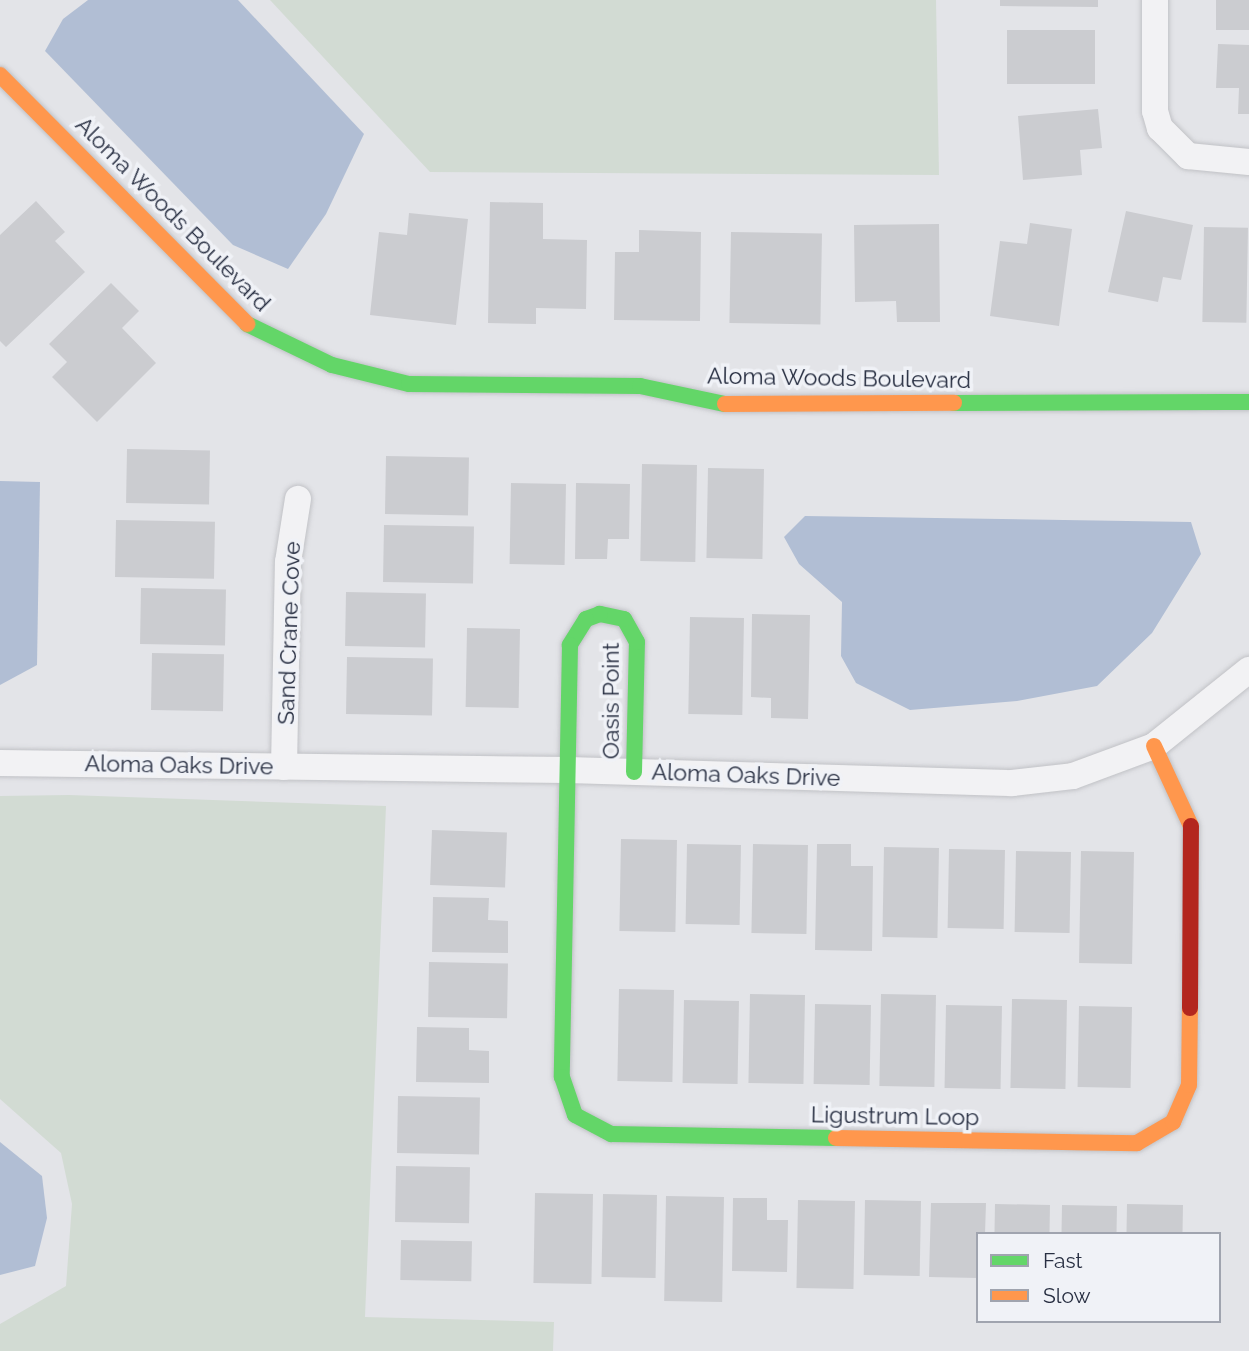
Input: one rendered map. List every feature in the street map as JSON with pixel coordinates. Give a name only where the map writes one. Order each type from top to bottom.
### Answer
[{"type":"street","points":[[1156,0],[1155,111],[1160,128],[1188,156],[1249,162]]},
{"type":"street","name":"Aloma Woods Boulevard","points":[[0,75],[250,327],[332,365],[409,384],[640,386],[717,404],[1249,402]]},
{"type":"street","name":"Sand Crane Cove","points":[[284,767],[288,562],[298,499]]},
{"type":"street","name":"Oasis Point","points":[[568,770],[570,645],[586,619],[600,614],[624,619],[637,642],[634,772]]},
{"type":"street","name":"Aloma Oaks Drive","points":[[0,763],[568,770],[1012,783],[1073,776],[1154,746],[1249,670]]},
{"type":"street","name":"Ligustrum Loop","points":[[568,770],[562,1077],[575,1115],[611,1134],[1137,1143],[1173,1122],[1189,1085],[1192,830],[1181,797],[1154,746]]},
{"type":"shaded area","points":[[270,0],[936,0],[939,175],[430,172]]},
{"type":"shaded area","points":[[69,795],[386,806],[365,1317],[554,1322],[553,1351],[0,1351],[0,1324],[66,1286],[72,1204],[61,1153],[0,1099],[0,796]]},
{"type":"water","points":[[88,0],[238,0],[364,134],[326,214],[288,269],[233,245],[45,51],[63,19]]},
{"type":"water","points":[[0,481],[40,482],[37,665],[0,685]]},
{"type":"water","points":[[805,516],[1191,522],[1201,554],[1152,633],[1097,686],[1017,701],[910,710],[856,683],[841,656],[842,602],[799,564],[784,537]]},
{"type":"water","points":[[0,1142],[42,1176],[47,1218],[35,1266],[0,1275]]},
{"type":"building","points":[[1000,0],[1098,0],[1098,7],[1000,6]]},
{"type":"building","points":[[1216,0],[1249,0],[1249,30],[1216,30]]},
{"type":"building","points":[[1007,30],[1095,30],[1095,84],[1007,84]]},
{"type":"building","points":[[1218,44],[1249,45],[1249,114],[1238,114],[1239,88],[1216,88]]},
{"type":"building","points":[[1098,109],[1102,148],[1080,150],[1082,175],[1023,180],[1018,116]]},
{"type":"building","points":[[36,201],[65,232],[55,241],[85,272],[6,347],[0,341],[0,235]]},
{"type":"building","points":[[490,202],[543,203],[543,239],[587,240],[586,309],[536,308],[536,324],[488,323]]},
{"type":"building","points":[[1126,211],[1193,225],[1181,280],[1163,277],[1158,302],[1108,292]]},
{"type":"building","points":[[409,213],[468,219],[456,325],[370,315],[379,232],[407,235]]},
{"type":"building","points":[[1030,223],[1072,229],[1059,326],[990,316],[1000,241],[1027,244]]},
{"type":"building","points":[[939,224],[940,322],[897,322],[896,301],[855,302],[854,225]]},
{"type":"building","points":[[1204,227],[1248,228],[1246,323],[1202,322]]},
{"type":"building","points":[[639,230],[701,232],[700,321],[614,320],[615,252],[639,252]]},
{"type":"building","points":[[731,232],[822,234],[820,325],[729,323]]},
{"type":"building","points":[[111,283],[139,311],[122,328],[156,363],[97,422],[52,377],[67,362],[49,344]]},
{"type":"building","points":[[127,449],[210,450],[209,504],[126,503]]},
{"type":"building","points":[[386,456],[469,457],[468,515],[385,514]]},
{"type":"building","points":[[642,464],[697,465],[695,562],[640,561]]},
{"type":"building","points":[[708,468],[764,469],[762,559],[706,558]]},
{"type":"building","points":[[511,483],[566,484],[565,565],[510,564]]},
{"type":"building","points":[[576,483],[630,484],[629,539],[608,539],[607,559],[575,559]]},
{"type":"building","points":[[116,520],[215,522],[214,579],[115,577]]},
{"type":"building","points":[[384,525],[474,527],[473,584],[383,582]]},
{"type":"building","points":[[141,588],[226,589],[225,645],[140,644]]},
{"type":"building","points":[[346,592],[426,593],[425,647],[345,646]]},
{"type":"building","points":[[752,614],[810,615],[808,719],[771,718],[771,698],[751,697]]},
{"type":"building","points":[[690,617],[744,618],[742,715],[688,714]]},
{"type":"building","points":[[467,628],[520,629],[519,708],[466,707]]},
{"type":"building","points":[[152,653],[224,654],[223,711],[151,710]]},
{"type":"building","points":[[347,657],[433,659],[432,715],[346,714]]},
{"type":"building","points":[[432,830],[507,833],[505,888],[430,885]]},
{"type":"building","points":[[621,839],[677,840],[675,932],[619,931]]},
{"type":"building","points":[[687,844],[741,845],[740,925],[686,924]]},
{"type":"building","points":[[753,844],[808,845],[806,934],[751,933]]},
{"type":"building","points":[[817,844],[851,844],[851,866],[873,866],[872,951],[815,950]]},
{"type":"building","points":[[884,847],[939,848],[937,938],[882,937]]},
{"type":"building","points":[[949,849],[1005,850],[1004,929],[948,928]]},
{"type":"building","points":[[1016,851],[1071,852],[1070,933],[1015,932]]},
{"type":"building","points":[[1081,851],[1134,852],[1132,964],[1079,963]]},
{"type":"building","points":[[433,897],[489,898],[488,920],[508,921],[508,953],[432,952]]},
{"type":"building","points":[[429,962],[508,963],[507,1018],[428,1017]]},
{"type":"building","points":[[619,989],[674,990],[672,1082],[617,1081]]},
{"type":"building","points":[[750,994],[805,995],[803,1084],[748,1083]]},
{"type":"building","points":[[881,994],[936,995],[934,1087],[879,1086]]},
{"type":"building","points":[[1012,999],[1067,1000],[1065,1089],[1010,1088]]},
{"type":"building","points":[[684,1000],[739,1001],[738,1084],[683,1083]]},
{"type":"building","points":[[815,1004],[871,1005],[870,1085],[814,1084]]},
{"type":"building","points":[[946,1005],[1002,1006],[1001,1089],[945,1088]]},
{"type":"building","points":[[1079,1006],[1132,1007],[1131,1088],[1078,1087]]},
{"type":"building","points":[[417,1027],[469,1028],[469,1050],[489,1051],[489,1083],[416,1082]]},
{"type":"building","points":[[398,1096],[480,1097],[479,1154],[397,1153]]},
{"type":"building","points":[[396,1166],[470,1167],[469,1223],[395,1222]]},
{"type":"building","points":[[535,1193],[593,1194],[591,1284],[533,1283]]},
{"type":"building","points":[[603,1194],[657,1195],[656,1278],[602,1277]]},
{"type":"building","points":[[666,1196],[724,1197],[722,1302],[664,1301]]},
{"type":"building","points":[[733,1198],[767,1198],[767,1220],[788,1220],[787,1272],[732,1271]]},
{"type":"building","points":[[798,1200],[855,1201],[853,1289],[796,1288]]},
{"type":"building","points":[[865,1200],[921,1201],[920,1276],[864,1275]]},
{"type":"building","points":[[931,1203],[986,1203],[985,1232],[976,1232],[976,1278],[929,1277]]},
{"type":"building","points":[[995,1204],[1050,1205],[1050,1232],[995,1232]]},
{"type":"building","points":[[1127,1204],[1183,1205],[1183,1232],[1127,1232]]},
{"type":"building","points":[[1062,1205],[1117,1206],[1117,1232],[1062,1232]]},
{"type":"building","points":[[401,1240],[472,1241],[471,1281],[400,1280]]},
{"type":"traffic: fast","points":[[247,324],[332,365],[409,384],[640,386],[725,404]]},
{"type":"traffic: fast","points":[[954,403],[1249,402]]},
{"type":"traffic: fast","points":[[634,772],[637,642],[624,619],[600,614],[586,619],[570,645],[562,1077],[575,1115],[611,1134],[836,1138]]},
{"type":"traffic: slow","points":[[0,75],[247,324]]},
{"type":"traffic: slow","points":[[725,404],[954,403]]},
{"type":"traffic: slow","points":[[1154,746],[1191,826]]},
{"type":"traffic: slow","points":[[836,1138],[1137,1143],[1173,1122],[1189,1085],[1190,1008]]},
{"type":"traffic: jam","points":[[1190,1008],[1191,826]]}]
